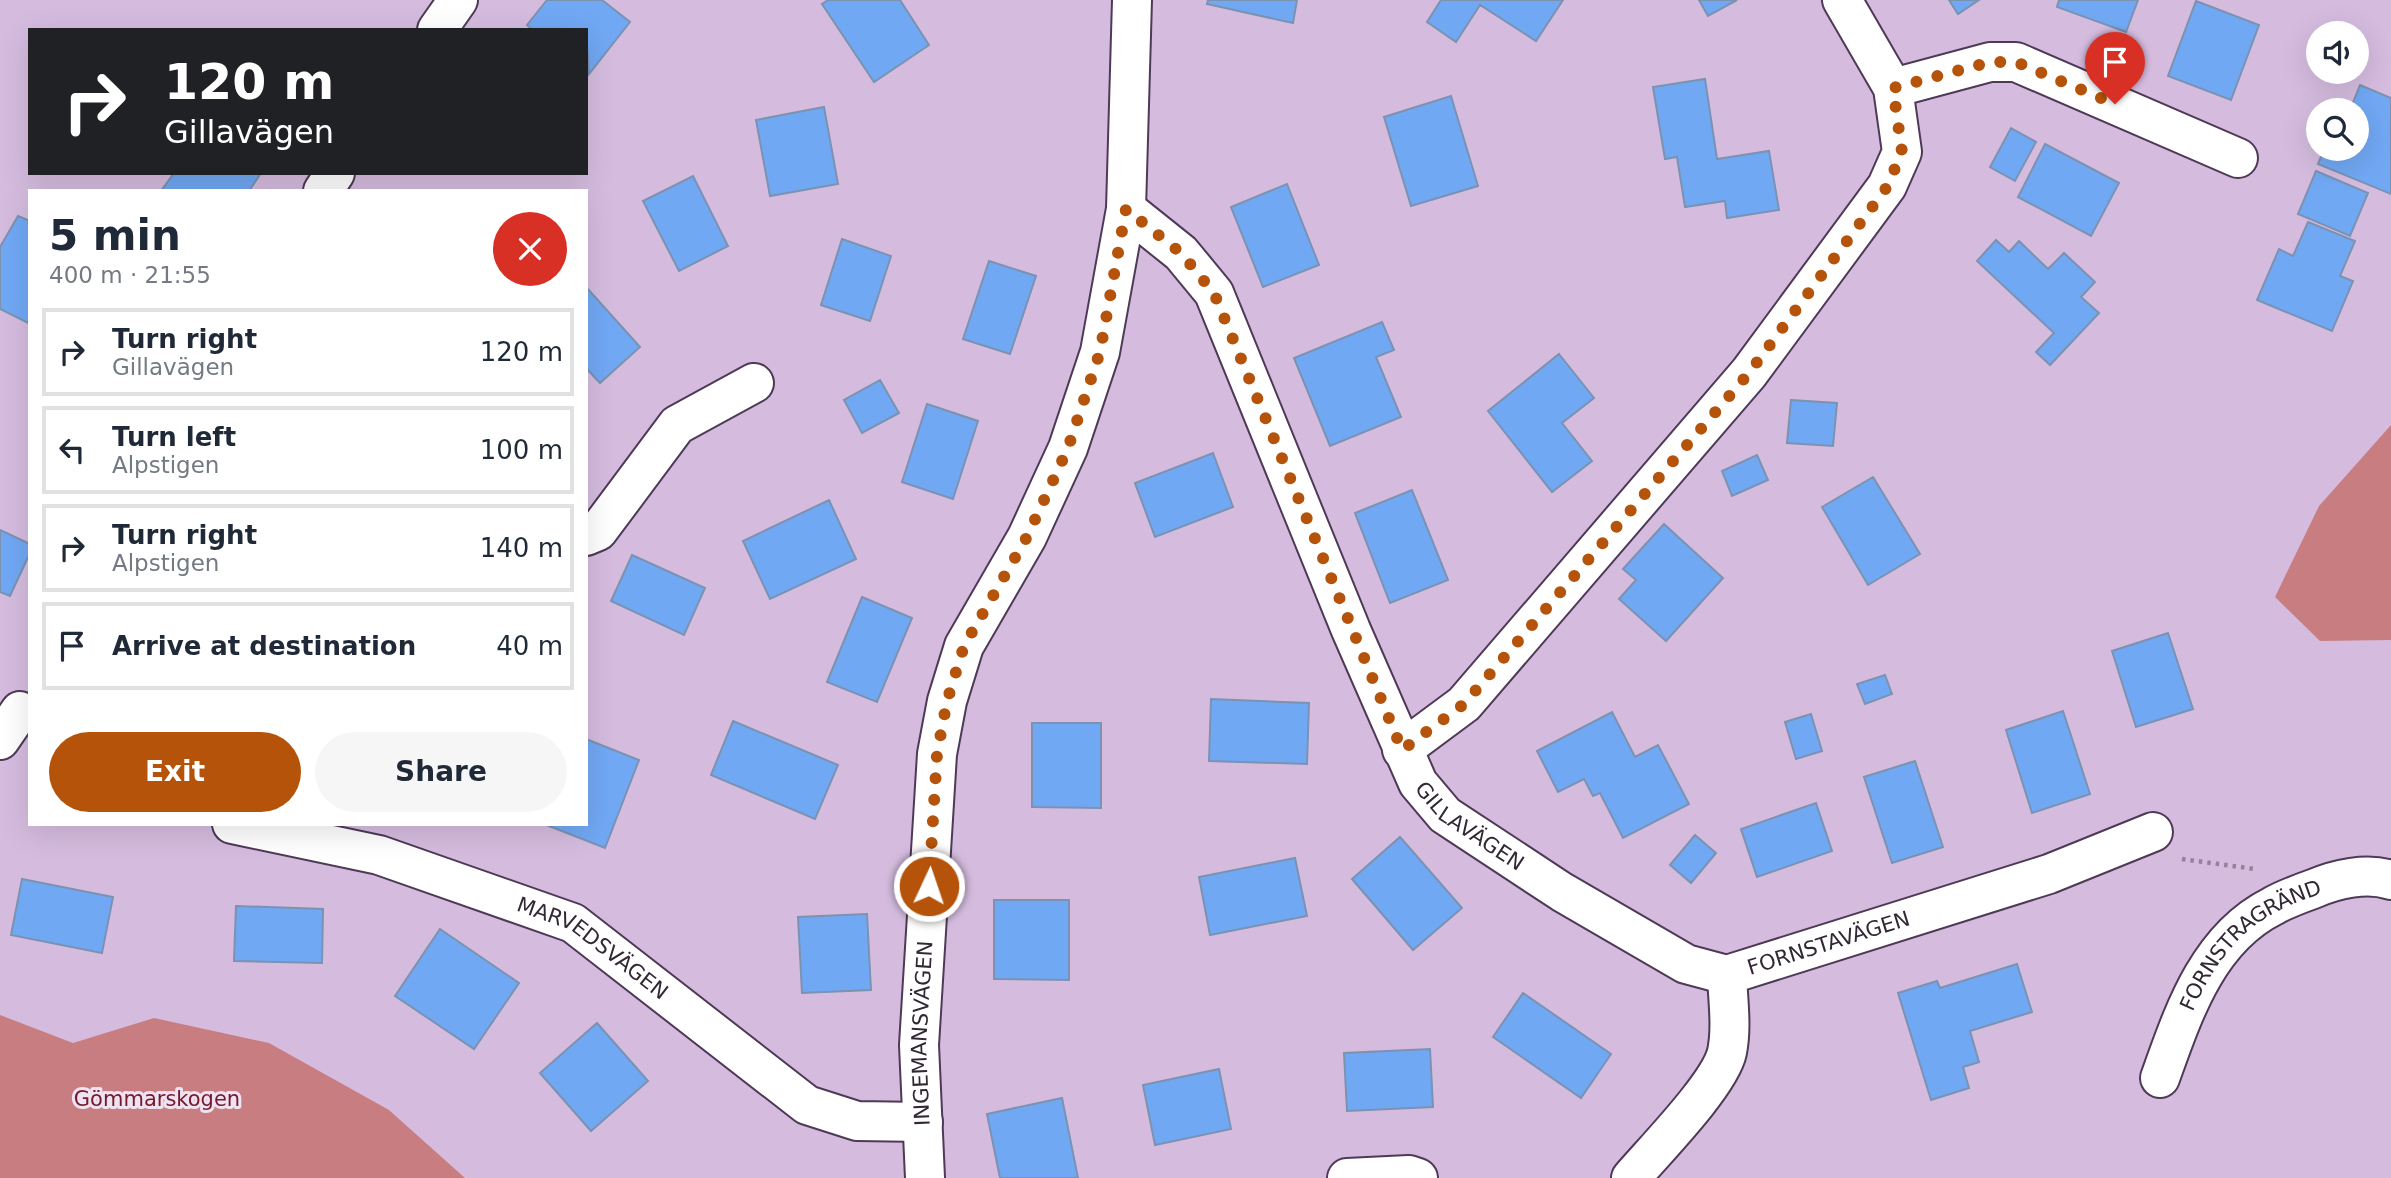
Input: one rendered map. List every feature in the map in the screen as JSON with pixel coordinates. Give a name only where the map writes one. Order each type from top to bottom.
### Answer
[{"type":"street","points":[[438,28],[458,0]]},
{"type":"street","name":"INGEMANSVÄGEN","points":[[925,1178],[919,1045],[937,754],[947,701],[964,646],[1027,537],[1068,448],[1100,352],[1126,209],[1132,0]]},
{"type":"street","points":[[1402,750],[1464,704],[1528,630],[1749,373],[1887,187],[1902,152],[1893,88],[1842,0]]},
{"type":"street","points":[[1893,88],[1990,62],[2016,62],[2238,158]]},
{"type":"street","name":"GILLAVÄGEN","points":[[1126,209],[1181,253],[1214,293],[1402,750],[1419,783],[1445,815],[1562,892],[1686,964],[1727,975]]},
{"type":"street","points":[[588,535],[598,531],[677,425],[754,383]]},
{"type":"street","name":"MARVEDSVÄGEN","points":[[242,826],[379,855],[573,923],[807,1105],[857,1121],[923,1122]]},
{"type":"street","name":"FORNSTAVÄGEN","points":[[1631,1178],[1713,1080],[1726,1054],[1730,1023],[1727,975],[2049,874],[2153,832]]},
{"type":"street","name":"FORNSTRAGRÄND","points":[[2160,1077],[2197,982],[2228,940],[2270,906],[2322,885],[2378,875],[2391,880]]},
{"type":"street","points":[[1347,1178],[1418,1178]]},
{"type":"path","points":[[2203,864],[2240,868]]},
{"type":"green space","points":[[2391,425],[2391,640],[2320,641],[2275,597],[2319,506]]},
{"type":"green space","name":"Gömmarskogen","points":[[0,1015],[73,1043],[154,1018],[269,1043],[389,1110],[465,1178],[0,1178]]},
{"type":"building","points":[[547,0],[602,0],[630,22],[589,74],[588,28],[531,28],[527,25]]},
{"type":"building","points":[[828,0],[900,0],[929,45],[874,82],[822,4]]},
{"type":"building","points":[[1208,0],[1297,0],[1293,23],[1207,4]]},
{"type":"building","points":[[1441,0],[1563,0],[1536,41],[1480,5],[1456,42],[1427,22]]},
{"type":"building","points":[[1699,0],[1737,0],[1708,16]]},
{"type":"building","points":[[1949,0],[1979,0],[1958,14]]},
{"type":"building","points":[[2059,0],[2138,0],[2126,32],[2057,7]]},
{"type":"building","points":[[2196,1],[2259,25],[2231,100],[2168,76]]},
{"type":"building","points":[[1705,79],[1717,159],[1769,151],[1779,210],[1727,218],[1725,201],[1685,207],[1677,157],[1665,159],[1653,87]]},
{"type":"building","points":[[2360,85],[2391,98],[2391,194],[2318,164],[2319,161],[2369,161],[2369,98],[2355,98]]},
{"type":"building","points":[[1451,96],[1478,186],[1411,206],[1384,117]]},
{"type":"building","points":[[824,107],[838,184],[770,196],[756,120]]},
{"type":"building","points":[[2011,128],[2036,142],[2015,181],[1990,167]]},
{"type":"building","points":[[2045,144],[2119,183],[2091,236],[2018,197]]},
{"type":"building","points":[[2316,171],[2368,193],[2350,236],[2298,214]]},
{"type":"building","points":[[173,175],[260,175],[250,189],[162,189]]},
{"type":"building","points":[[693,176],[728,246],[679,271],[643,201]]},
{"type":"building","points":[[1287,184],[1319,265],[1263,287],[1231,207]]},
{"type":"building","points":[[18,216],[28,220],[28,323],[0,309],[0,247]]},
{"type":"building","points":[[2308,222],[2355,241],[2340,276],[2353,281],[2332,331],[2257,300],[2279,249],[2293,256]]},
{"type":"building","points":[[842,239],[891,256],[870,321],[821,305]]},
{"type":"building","points":[[1996,240],[2009,252],[2019,241],[2048,269],[2064,253],[2095,282],[2081,297],[2099,313],[2050,365],[2036,352],[2054,333],[1977,261]]},
{"type":"building","points":[[989,261],[1036,276],[1010,354],[963,339]]},
{"type":"building","points":[[588,289],[640,347],[600,383],[588,370]]},
{"type":"building","points":[[1382,322],[1394,350],[1376,357],[1401,417],[1330,446],[1294,358]]},
{"type":"building","points":[[1559,354],[1594,398],[1562,423],[1592,461],[1552,492],[1488,411]]},
{"type":"building","points":[[880,380],[899,413],[862,433],[844,400]]},
{"type":"building","points":[[1791,400],[1837,403],[1833,446],[1787,443]]},
{"type":"building","points":[[927,404],[978,421],[953,499],[902,482]]},
{"type":"building","points":[[1213,453],[1233,507],[1155,537],[1135,483]]},
{"type":"building","points":[[1757,455],[1768,480],[1732,496],[1722,471]]},
{"type":"building","points":[[1873,477],[1920,554],[1868,585],[1822,507]]},
{"type":"building","points":[[1412,490],[1448,580],[1390,603],[1355,513]]},
{"type":"building","points":[[829,500],[856,559],[770,599],[743,541]]},
{"type":"building","points":[[1664,524],[1723,578],[1666,641],[1619,599],[1636,580],[1623,569]]},
{"type":"building","points":[[0,530],[28,543],[28,557],[10,596],[0,592]]},
{"type":"building","points":[[632,555],[705,588],[684,635],[611,601]]},
{"type":"building","points":[[862,597],[912,618],[877,702],[827,682]]},
{"type":"building","points":[[2168,633],[2193,709],[2136,727],[2112,651]]},
{"type":"building","points":[[1885,675],[1892,694],[1865,704],[1857,684]]},
{"type":"building","points":[[1211,699],[1309,703],[1307,764],[1209,761]]},
{"type":"building","points":[[2063,711],[2090,794],[2032,813],[2006,730]]},
{"type":"building","points":[[1612,712],[1635,757],[1658,745],[1689,804],[1623,838],[1600,793],[1593,796],[1584,779],[1558,792],[1537,751]]},
{"type":"building","points":[[1811,714],[1822,751],[1796,759],[1785,722]]},
{"type":"building","points":[[733,721],[838,765],[815,819],[711,775]]},
{"type":"building","points":[[1032,723],[1101,723],[1101,808],[1032,807]]},
{"type":"building","points":[[588,740],[639,760],[605,848],[549,826],[588,826]]},
{"type":"building","points":[[1915,761],[1943,847],[1892,863],[1864,777]]},
{"type":"building","points":[[1816,803],[1832,851],[1757,877],[1741,829]]},
{"type":"building","points":[[1695,835],[1716,853],[1691,883],[1670,865]]},
{"type":"building","points":[[1400,837],[1462,908],[1413,950],[1352,879]]},
{"type":"building","points":[[1295,858],[1307,916],[1210,935],[1199,877]]},
{"type":"building","points":[[22,879],[113,897],[102,953],[11,935]]},
{"type":"building","points":[[994,900],[1069,900],[1069,980],[994,979]]},
{"type":"building","points":[[236,906],[323,909],[322,963],[234,961]]},
{"type":"building","points":[[867,914],[871,990],[802,993],[798,917]]},
{"type":"building","points":[[440,929],[519,983],[474,1049],[395,996]]},
{"type":"building","points":[[2017,964],[2032,1012],[1970,1031],[1979,1062],[1963,1067],[1969,1088],[1931,1100],[1898,993],[1937,981],[1940,988]]},
{"type":"building","points":[[1523,993],[1611,1054],[1581,1098],[1493,1037]]},
{"type":"building","points":[[597,1023],[648,1081],[591,1131],[540,1073]]},
{"type":"building","points":[[1430,1049],[1433,1107],[1347,1111],[1344,1053]]},
{"type":"building","points":[[1219,1069],[1231,1129],[1155,1145],[1143,1085]]},
{"type":"building","points":[[1062,1098],[1078,1178],[1000,1178],[987,1114]]},
{"type":"route","points":[[929,886],[937,754],[947,701],[964,646],[1027,537],[1068,448],[1100,352],[1126,209],[1181,253],[1214,293],[1402,750],[1464,704],[1749,373],[1887,187],[1902,152],[1893,88],[1990,62],[2016,62],[2115,104]]}]
